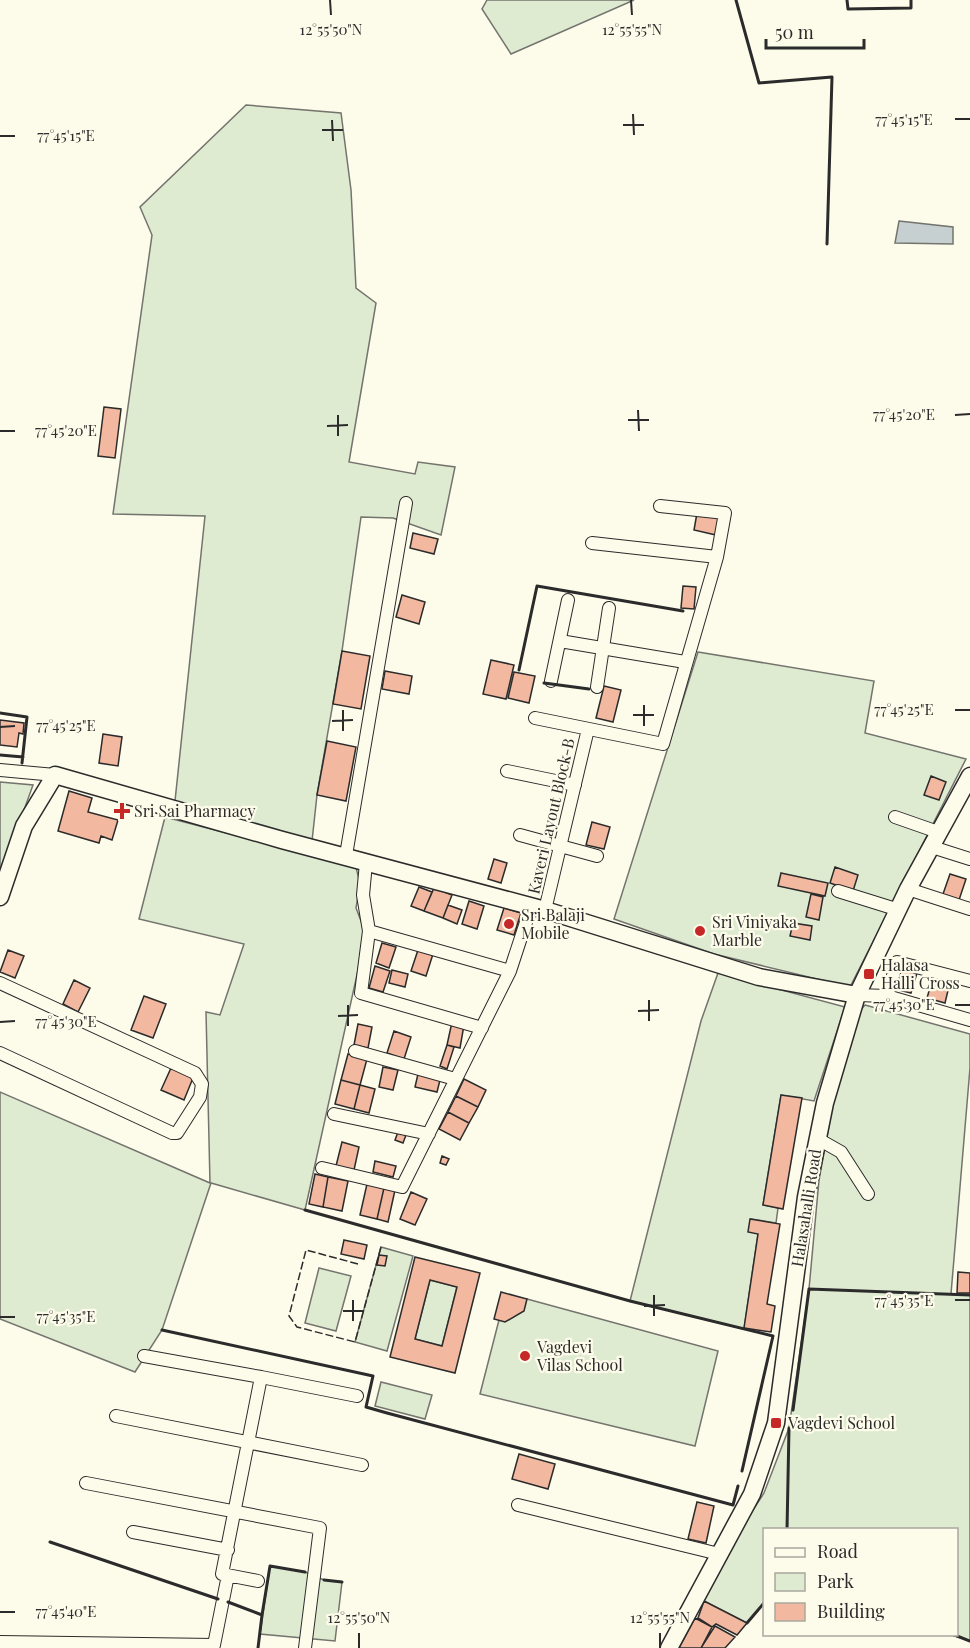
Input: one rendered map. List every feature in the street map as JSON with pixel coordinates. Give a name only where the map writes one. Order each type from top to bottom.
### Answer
[{"type":"street","points":[[346,855],[406,503]]},
{"type":"street","points":[[535,718],[663,744],[717,557],[725,513],[660,506]]},
{"type":"street","points":[[592,543],[717,557]]},
{"type":"street","points":[[551,681],[568,600]]},
{"type":"street","points":[[597,687],[609,608]]},
{"type":"street","points":[[560,641],[685,662]]},
{"type":"street","name":"Kaveri Layout Block-B","points":[[321,1168],[402,1187],[510,971],[538,909],[561,845],[588,729]]},
{"type":"street","points":[[0,770],[55,775],[282,840],[346,855],[366,863],[538,909],[759,977],[856,995],[887,996],[970,1020]]},
{"type":"street","points":[[507,771],[575,785]]},
{"type":"street","points":[[0,897],[24,826],[55,775]]},
{"type":"street","name":"Halasahalli Road","points":[[669,1648],[756,1484],[777,1423],[806,1197],[840,1048],[856,995],[908,889],[970,777]]},
{"type":"street","points":[[895,817],[938,832]]},
{"type":"street","points":[[520,835],[597,856]]},
{"type":"street","points":[[932,848],[970,859]]},
{"type":"street","points":[[366,863],[363,895],[369,931],[361,993],[482,1028]]},
{"type":"street","points":[[908,889],[970,909]]},
{"type":"street","points":[[838,891],[899,910]]},
{"type":"street","points":[[369,931],[510,971]]},
{"type":"street","points":[[887,996],[897,962],[970,981]]},
{"type":"street","points":[[0,983],[195,1073],[202,1084],[200,1097],[177,1133],[172,1133],[0,1053]]},
{"type":"street","points":[[355,1051],[455,1078]]},
{"type":"street","points":[[334,1114],[429,1134]]},
{"type":"street","points":[[818,1138],[841,1152],[868,1194]]},
{"type":"street","points":[[144,1356],[357,1396]]},
{"type":"street","points":[[258,1581],[222,1574],[261,1377]]},
{"type":"street","points":[[116,1416],[362,1465]]},
{"type":"street","points":[[86,1483],[236,1510],[320,1528],[305,1648]]},
{"type":"street","points":[[518,1505],[719,1554]]},
{"type":"street","points":[[134,1532],[228,1550]]},
{"type":"street","points":[[0,1642],[214,1645],[228,1575]]},
{"type":"green space","points":[[487,0],[634,0],[511,54],[482,9]]},
{"type":"green space","points":[[246,105],[341,113],[351,190],[356,288],[376,303],[349,462],[415,474],[418,462],[455,467],[441,535],[393,518],[361,517],[342,651],[317,795],[312,841],[175,801],[205,516],[113,514],[152,235],[140,207]]},
{"type":"green space","points":[[698,652],[874,681],[865,733],[966,759],[850,987],[714,954],[614,919]]},
{"type":"green space","points":[[0,782],[33,785],[0,877]]},
{"type":"green space","points":[[165,817],[356,867],[360,884],[356,908],[366,934],[305,1210],[211,1183],[162,1330],[135,1372],[0,1319],[0,1092],[210,1183],[206,1012],[220,1015],[244,944],[139,919]]},
{"type":"green space","points":[[718,973],[845,1007],[814,1101],[781,1095],[763,1205],[778,1208],[776,1223],[751,1219],[758,1234],[744,1329],[630,1301],[701,1021]]},
{"type":"green space","points":[[865,1005],[970,1034],[970,1068],[951,1294],[970,1295],[970,1641],[955,1636],[958,1636],[958,1528],[763,1528],[763,1604],[747,1623],[704,1601],[703,1597],[723,1556],[764,1493],[789,1428],[809,1289],[819,1180],[837,1081],[857,1014]]},
{"type":"green space","points":[[381,1247],[413,1256],[387,1351],[355,1342]]},
{"type":"green space","points":[[319,1268],[351,1276],[336,1331],[305,1323]]},
{"type":"green space","points":[[430,1280],[457,1287],[442,1346],[415,1339]]},
{"type":"green space","points":[[527,1299],[718,1351],[695,1446],[480,1394],[499,1320]]},
{"type":"green space","points":[[381,1382],[432,1395],[425,1419],[375,1406]]},
{"type":"green space","points":[[270,1566],[305,1572],[324,1580],[342,1582],[335,1641],[260,1634]]},
{"type":"shaded area","points":[[899,221],[953,227],[953,244],[895,243]]},
{"type":"building","points":[[104,407],[121,409],[115,458],[98,456]]},
{"type":"building","points":[[697,513],[720,518],[716,535],[694,530]]},
{"type":"building","points":[[413,533],[438,539],[434,554],[410,548]]},
{"type":"building","points":[[683,586],[696,587],[694,609],[681,608]]},
{"type":"building","points":[[402,595],[425,602],[419,624],[396,617]]},
{"type":"building","points":[[342,651],[370,656],[361,709],[333,704]]},
{"type":"building","points":[[491,660],[514,665],[506,699],[483,694]]},
{"type":"building","points":[[385,671],[412,676],[409,694],[382,689]]},
{"type":"building","points":[[514,672],[535,676],[529,703],[508,698]]},
{"type":"building","points":[[604,686],[621,690],[613,722],[596,718]]},
{"type":"building","points":[[0,720],[24,723],[23,734],[19,733],[17,747],[0,745]]},
{"type":"building","points":[[103,734],[122,737],[118,766],[99,763]]},
{"type":"building","points":[[327,741],[356,747],[346,801],[317,795]]},
{"type":"building","points":[[931,776],[946,782],[939,800],[924,795]]},
{"type":"building","points":[[69,791],[92,798],[88,812],[118,820],[112,840],[101,836],[99,843],[58,831]]},
{"type":"building","points":[[592,822],[610,827],[604,849],[586,845]]},
{"type":"building","points":[[494,859],[507,863],[501,883],[488,879]]},
{"type":"building","points":[[835,867],[858,875],[853,891],[830,883]]},
{"type":"building","points":[[781,873],[828,883],[825,896],[778,886]]},
{"type":"building","points":[[950,874],[966,879],[959,900],[943,894]]},
{"type":"building","points":[[419,887],[432,892],[424,911],[411,906]]},
{"type":"building","points":[[434,888],[452,895],[443,918],[424,911]]},
{"type":"building","points":[[811,894],[823,897],[819,920],[806,917]]},
{"type":"building","points":[[469,901],[484,906],[477,929],[462,924]]},
{"type":"building","points":[[448,905],[462,910],[457,924],[443,918]]},
{"type":"building","points":[[504,908],[521,913],[514,935],[497,930]]},
{"type":"building","points":[[793,923],[812,926],[810,940],[790,936]]},
{"type":"building","points":[[382,943],[396,947],[389,968],[376,963]]},
{"type":"building","points":[[8,950],[24,956],[15,978],[0,972]]},
{"type":"building","points":[[418,950],[433,954],[426,976],[411,971]]},
{"type":"building","points":[[375,966],[390,971],[383,992],[369,988]]},
{"type":"building","points":[[901,969],[917,973],[911,993],[895,989]]},
{"type":"building","points":[[392,970],[408,974],[405,987],[389,983]]},
{"type":"building","points":[[933,977],[950,982],[945,1003],[927,998]]},
{"type":"building","points":[[74,980],[90,988],[78,1012],[63,1004]]},
{"type":"building","points":[[144,996],[166,1004],[153,1038],[131,1030]]},
{"type":"building","points":[[452,1022],[464,1025],[460,1048],[447,1045]]},
{"type":"building","points":[[358,1024],[372,1027],[368,1048],[354,1045]]},
{"type":"building","points":[[394,1031],[411,1037],[404,1059],[387,1053]]},
{"type":"building","points":[[447,1045],[454,1047],[447,1069],[440,1066]]},
{"type":"building","points":[[348,1054],[367,1059],[360,1085],[341,1080]]},
{"type":"building","points":[[383,1067],[398,1070],[393,1090],[379,1087]]},
{"type":"building","points":[[171,1068],[193,1078],[184,1100],[161,1090]]},
{"type":"building","points":[[418,1074],[440,1080],[437,1092],[415,1087]]},
{"type":"building","points":[[464,1079],[486,1090],[478,1107],[456,1096]]},
{"type":"building","points":[[341,1080],[360,1085],[354,1109],[335,1104]]},
{"type":"building","points":[[360,1085],[375,1089],[369,1113],[354,1109]]},
{"type":"building","points":[[781,1095],[802,1098],[783,1209],[763,1205]]},
{"type":"building","points":[[456,1096],[478,1107],[469,1123],[448,1112]]},
{"type":"building","points":[[448,1112],[469,1123],[460,1140],[439,1129]]},
{"type":"building","points":[[398,1132],[406,1135],[403,1143],[395,1140]]},
{"type":"building","points":[[342,1142],[359,1147],[354,1170],[336,1166]]},
{"type":"building","points":[[442,1156],[449,1159],[446,1165],[440,1163]]},
{"type":"building","points":[[375,1161],[396,1166],[393,1177],[373,1172]]},
{"type":"building","points":[[315,1174],[328,1177],[323,1207],[309,1204]]},
{"type":"building","points":[[328,1177],[348,1181],[342,1211],[323,1207]]},
{"type":"building","points":[[367,1184],[384,1188],[377,1219],[360,1215]]},
{"type":"building","points":[[384,1188],[395,1190],[388,1222],[377,1219]]},
{"type":"building","points":[[411,1192],[427,1199],[415,1225],[400,1219]]},
{"type":"building","points":[[750,1219],[780,1224],[767,1304],[775,1306],[771,1332],[744,1328],[758,1234],[748,1232]]},
{"type":"building","points":[[344,1240],[367,1245],[364,1259],[341,1254]]},
{"type":"building","points":[[379,1255],[387,1256],[385,1266],[377,1265]]},
{"type":"building","points":[[415,1257],[480,1273],[455,1373],[390,1357]],"holes":[[[430,1280],[457,1287],[442,1346],[415,1339]]]},
{"type":"building","points":[[958,1272],[970,1273],[970,1293],[957,1293]]},
{"type":"building","points":[[501,1292],[527,1299],[524,1311],[505,1322],[494,1319]]},
{"type":"building","points":[[519,1454],[555,1464],[548,1489],[512,1479]]},
{"type":"building","points":[[697,1502],[714,1506],[706,1543],[688,1539]]},
{"type":"building","points":[[704,1601],[747,1623],[737,1635],[716,1624],[712,1627],[698,1618]]},
{"type":"building","points":[[695,1618],[712,1627],[701,1648],[679,1648]]},
{"type":"building","points":[[715,1626],[735,1637],[725,1648],[701,1648]]},
{"type":"fence","points":[[358,1264],[306,1250],[289,1316],[297,1327],[355,1342],[381,1247]]},
{"type":"wall","points":[[736,0],[759,83],[832,77],[827,244]]},
{"type":"wall","points":[[847,0],[848,9],[911,8],[911,0]]},
{"type":"wall","points":[[519,670],[537,586],[683,611]]},
{"type":"wall","points":[[544,683],[589,689]]},
{"type":"wall","points":[[0,713],[27,717],[22,763]]},
{"type":"wall","points":[[0,755],[23,757]]},
{"type":"wall","points":[[305,1210],[630,1301],[773,1336],[742,1471]]},
{"type":"wall","points":[[793,1410],[809,1289],[970,1295]]},
{"type":"wall","points":[[162,1330],[373,1376],[366,1407],[387,1413],[733,1505],[738,1486]]},
{"type":"wall","points":[[787,1528],[789,1428]]},
{"type":"wall","points":[[50,1542],[218,1599]]},
{"type":"wall","points":[[228,1602],[262,1615],[270,1566],[305,1572]]},
{"type":"wall","points":[[324,1580],[342,1582]]},
{"type":"wall","points":[[747,1623],[763,1604]]},
{"type":"wall","points":[[258,1648],[262,1615]]},
{"type":"wall","points":[[957,1636],[970,1641]]},
{"type":"place","name":"Sri Sai Pharmacy","points":[[122,811]]},
{"type":"place","name":"Sri Balaji Mobile","points":[[509,924]]},
{"type":"place","name":"Sri Viniyaka Marble","points":[[700,931]]},
{"type":"place","name":"Halasa Halli Cross","points":[[869,974]]},
{"type":"place","name":"Vagdevi Vilas School","points":[[525,1356]]},
{"type":"place","name":"Vagdevi School","points":[[776,1423]]}]
